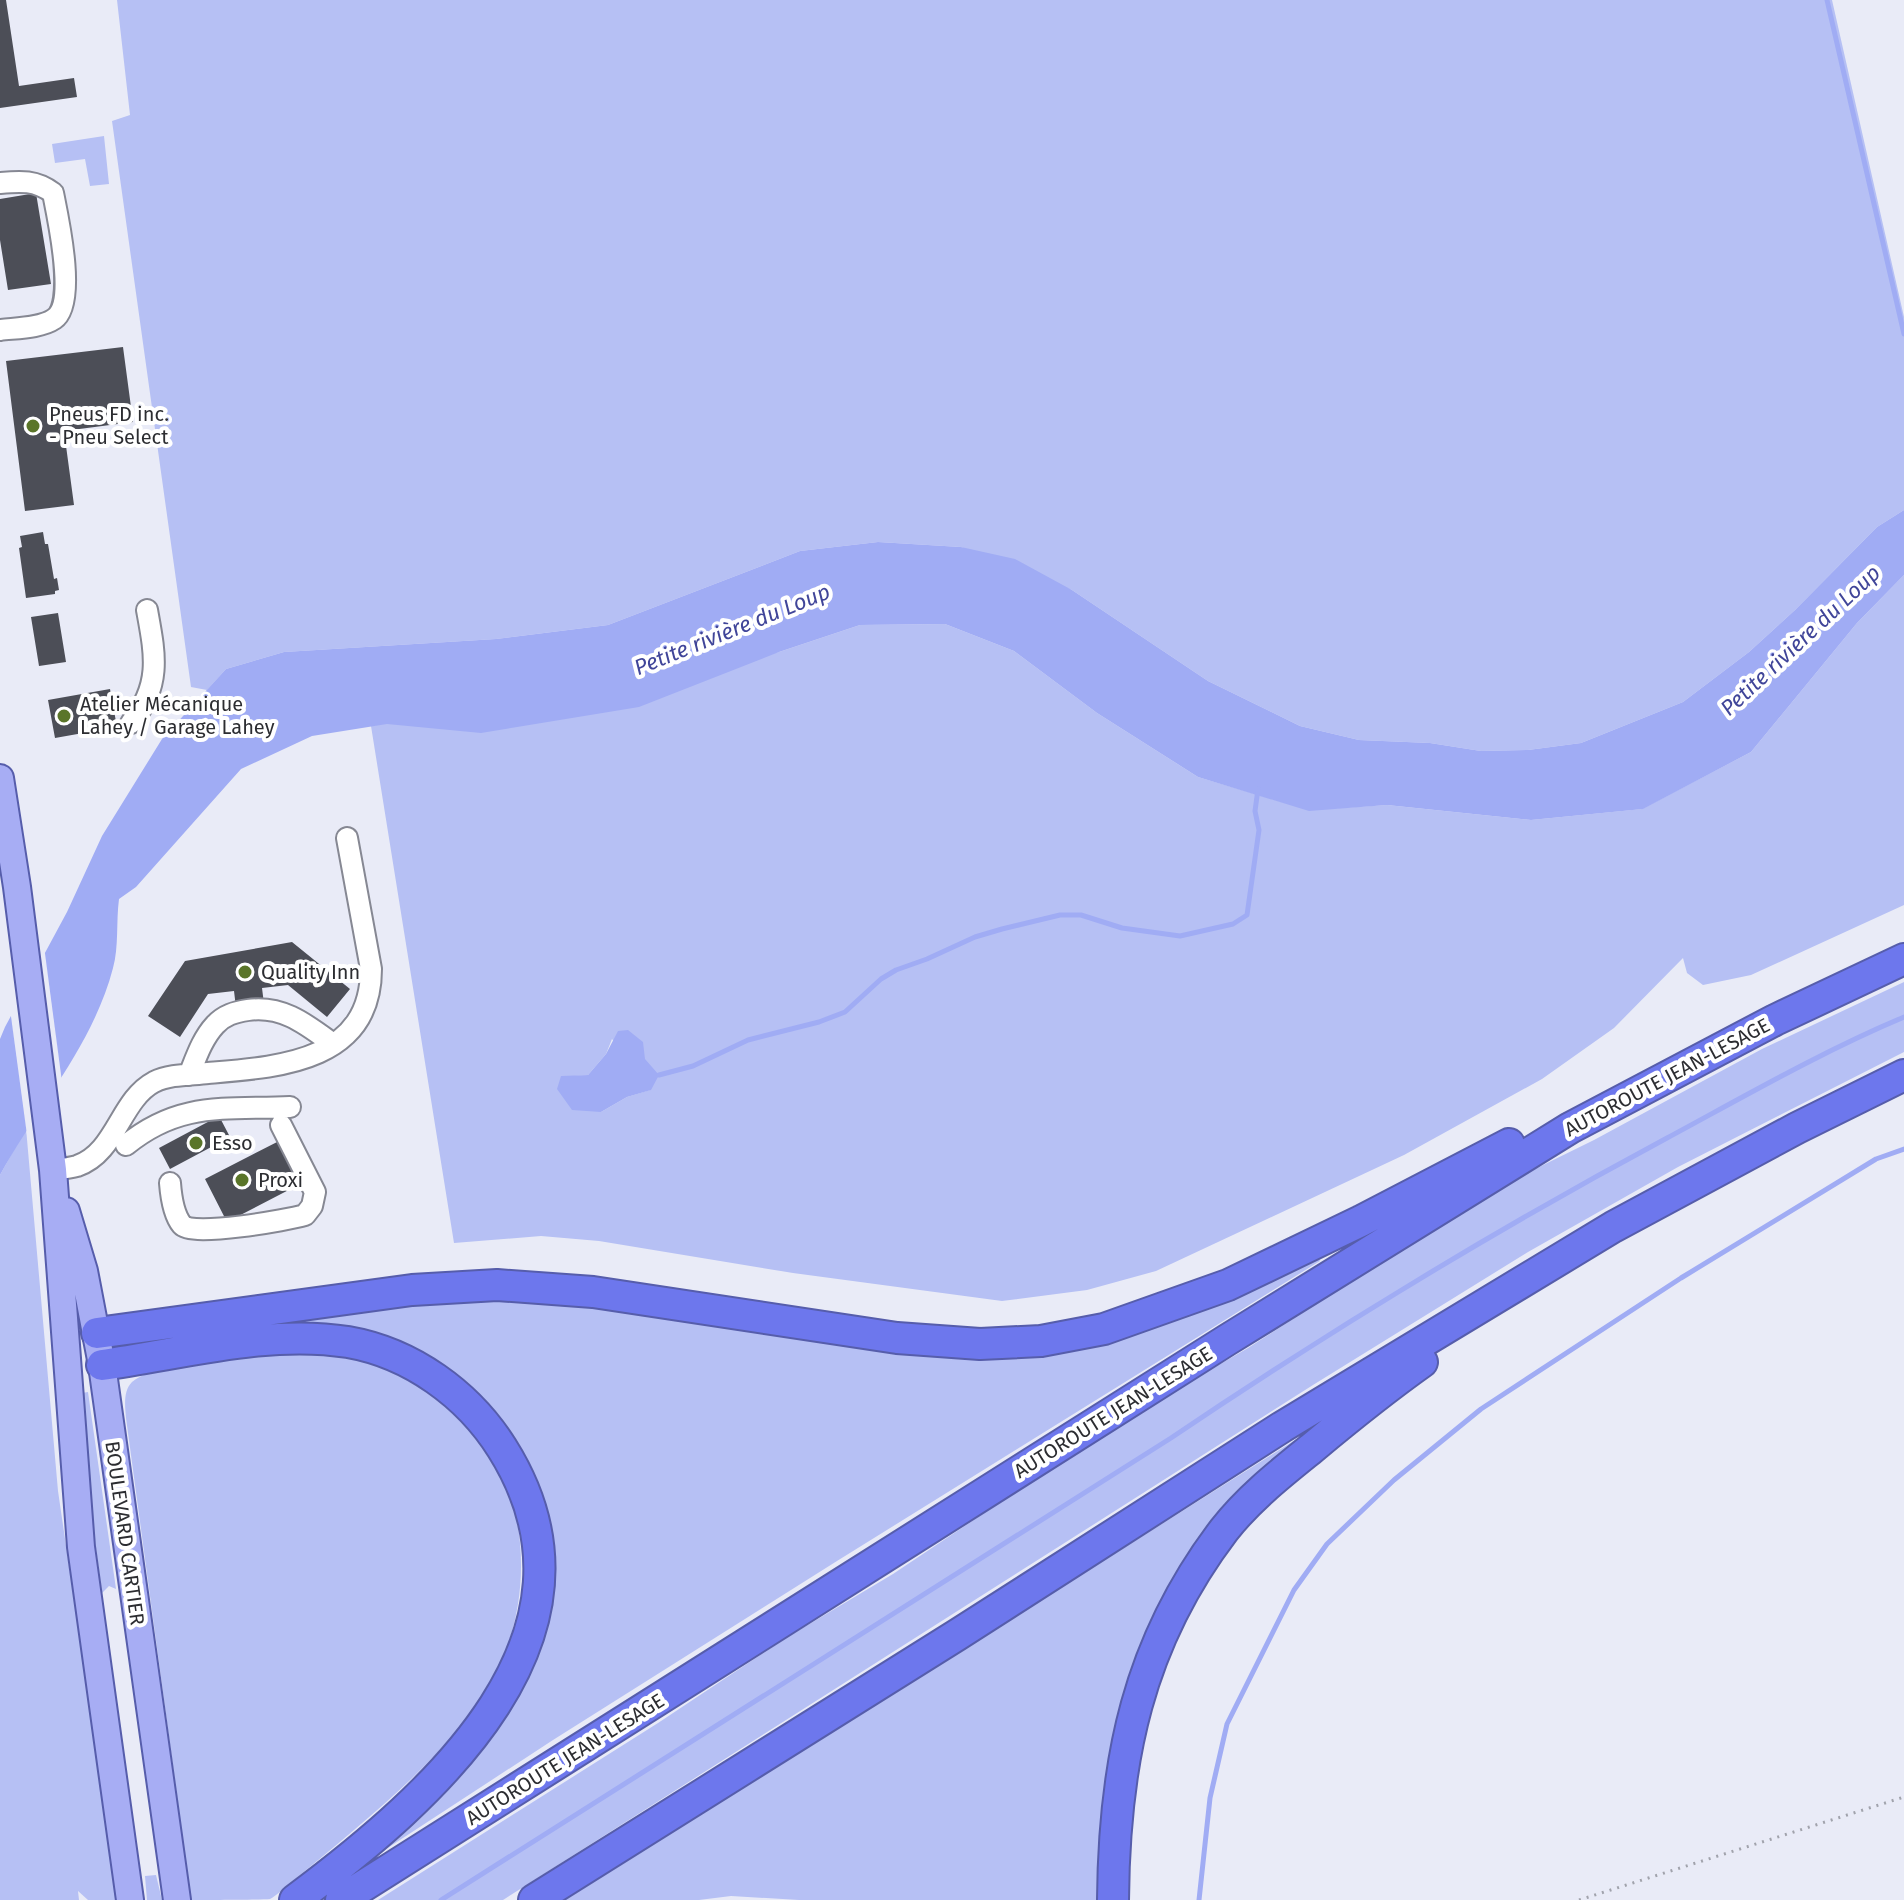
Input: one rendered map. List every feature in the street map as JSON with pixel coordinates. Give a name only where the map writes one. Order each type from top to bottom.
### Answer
[{"type":"highway","name":"AUTOROUTE JEAN-LESAGE","points":[[341,1900],[1393,1236],[1570,1128],[1775,1020],[1904,959]]},
{"type":"highway","points":[[97,1333],[383,1293],[497,1285],[593,1292],[936,1341],[1014,1344],[1076,1335],[1145,1316],[1228,1285],[1637,1081],[1775,1020]]},
{"type":"highway","points":[[534,1900],[1282,1427],[1613,1227],[1797,1128],[1904,1075]]},
{"type":"highway","points":[[1113,1900],[1116,1814],[1132,1716],[1148,1667],[1172,1615],[1225,1529],[1259,1492],[1358,1410],[1613,1227]]},
{"type":"highway","points":[[102,1365],[294,1338],[349,1343],[375,1349],[429,1374],[472,1409],[506,1454],[531,1505],[538,1532],[537,1601],[522,1655],[494,1708],[468,1744],[418,1797],[368,1843],[295,1900]]},
{"type":"main road","name":"BOULEVARD CARTIER","points":[[0,778],[53,1170],[81,1547],[130,1900]]},
{"type":"main road","name":"BOULEVARD CARTIER","points":[[53,1170],[84,1271],[97,1333],[176,1894]]},
{"type":"main road","points":[[64,1338],[97,1333]]},
{"type":"main road","points":[[67,1370],[102,1365]]},
{"type":"lane","points":[[0,183],[24,181],[41,184],[53,193],[65,290],[64,309],[54,320],[0,330]]},
{"type":"lane","points":[[131,723],[147,700],[154,670],[147,610]]},
{"type":"lane","points":[[53,1170],[78,1166],[97,1154],[137,1097],[153,1083],[171,1077],[295,1062],[333,1044],[361,1019],[371,991],[371,969],[347,838]]},
{"type":"lane","points":[[189,1075],[205,1038],[216,1023],[234,1012],[257,1009],[287,1014],[333,1044]]},
{"type":"lane","points":[[126,1145],[159,1122],[193,1111],[286,1116],[315,1192],[312,1206],[305,1215],[188,1229],[176,1213],[170,1183]]},
{"type":"path","points":[[1579,1900],[1904,1797]]},
{"type":"shaded area","points":[[117,0],[1832,0],[1904,317],[1904,510],[1877,527],[1749,652],[1683,702],[1581,743],[1528,750],[1481,751],[1430,743],[1359,740],[1300,726],[1208,681],[1072,590],[961,547],[878,542],[800,551],[608,625],[496,639],[284,652],[226,669],[207,690],[191,687],[112,121],[130,115]]},
{"type":"shaded area","points":[[104,136],[109,184],[90,186],[85,159],[55,163],[52,144]]},
{"type":"shaded area","points":[[1904,575],[1904,905],[1751,975],[1703,985],[1687,973],[1683,958],[1614,1028],[1542,1079],[1404,1155],[1156,1271],[1087,1290],[1002,1301],[793,1273],[599,1241],[541,1236],[454,1243],[371,726],[779,652],[860,625],[945,624],[1014,651],[1097,713],[1198,777],[1309,810],[1387,805],[1531,820],[1642,809],[1751,752],[1857,623]],"holes":[[[612,1039],[650,1090],[627,1097],[601,1112],[561,1077],[588,1075],[606,1054]]]},
{"type":"shaded area","points":[[1904,982],[1904,1052],[1678,1167],[1528,1252],[1313,1385],[503,1900],[378,1900],[1428,1232],[1535,1169],[1762,1049]]},
{"type":"shaded area","points":[[26,1128],[58,1491],[118,1900],[88,1900],[78,1891],[79,1900],[0,1900],[0,1175]]},
{"type":"shaded area","points":[[1317,1254],[1320,1261],[837,1561],[380,1853],[377,1849],[466,1767],[518,1692],[544,1517],[419,1356],[141,1347],[140,1341],[399,1302],[487,1298],[571,1303],[967,1357]]},
{"type":"shaded area","points":[[284,1353],[334,1356],[377,1365],[430,1395],[468,1426],[497,1464],[511,1497],[520,1539],[518,1604],[508,1644],[481,1698],[443,1746],[399,1790],[270,1899],[191,1900],[126,1418],[126,1394],[132,1382],[161,1369]]},
{"type":"shaded area","points":[[88,1392],[116,1589],[109,1586],[102,1593],[82,1445],[82,1393]]},
{"type":"shaded area","points":[[1303,1435],[1307,1441],[1186,1562],[1153,1617],[1127,1686],[1114,1741],[1102,1900],[799,1900],[731,1896],[699,1900],[565,1900]]},
{"type":"shaded area","points":[[156,1875],[162,1900],[147,1900],[145,1876]]},
{"type":"water","name":"Petite rivière du Loup","points":[[1904,510],[1904,575],[1857,623],[1751,752],[1643,809],[1531,820],[1387,805],[1309,811],[1198,777],[1097,713],[1014,651],[945,624],[860,625],[779,652],[639,707],[481,733],[387,724],[312,736],[241,769],[136,887],[119,899],[115,960],[104,996],[78,1049],[0,1175],[0,1039],[5,1027],[67,912],[102,836],[162,739],[226,669],[284,652],[496,639],[608,625],[800,551],[878,542],[961,547],[1015,559],[1072,590],[1208,681],[1300,726],[1359,740],[1430,743],[1481,751],[1528,750],[1581,743],[1683,702],[1749,652],[1877,527]]},
{"type":"water","points":[[628,1030],[643,1042],[645,1059],[659,1075],[651,1090],[627,1097],[601,1112],[572,1110],[557,1089],[561,1076],[588,1075],[606,1054],[618,1031]]},
{"type":"pier","points":[[44,946],[62,1082],[27,1135],[10,1009]]},
{"type":"building","points":[[0,0],[6,0],[19,86],[74,78],[77,97],[0,108]]},
{"type":"building","points":[[36,193],[51,284],[8,290],[0,240],[0,199]]},
{"type":"building","points":[[123,347],[133,422],[64,431],[74,505],[25,511],[6,361]]},
{"type":"building","points":[[43,532],[59,590],[55,594],[26,598],[20,536]]},
{"type":"building","points":[[58,613],[66,662],[39,666],[31,617]]},
{"type":"building","points":[[110,689],[117,727],[55,738],[48,700]]},
{"type":"building","points":[[292,942],[350,989],[327,1017],[288,985],[262,988],[265,1012],[237,1016],[234,991],[208,994],[180,1037],[148,1016],[185,961]]},
{"type":"building","points":[[219,1116],[230,1137],[170,1169],[159,1148]]},
{"type":"building","points":[[283,1139],[306,1181],[227,1222],[205,1179]]},
{"type":"waterway","points":[[1827,0],[1904,334]]},
{"type":"waterway","points":[[659,1075],[693,1066],[748,1040],[845,1012],[881,979],[896,970],[1002,929],[1060,915],[1081,915],[1122,928],[1180,936],[1233,924],[1247,915],[1259,830],[1255,811],[1258,789]]},
{"type":"waterway","points":[[441,1900],[1415,1282],[1540,1208],[1755,1090],[1904,1017]]},
{"type":"waterway","points":[[1199,1900],[1210,1798],[1227,1724],[1294,1590],[1327,1544],[1394,1480],[1481,1409],[1681,1278],[1876,1159],[1904,1149]]},
{"type":"place","name":"Pneus FD inc. - Pneu Select","points":[[33,426]]},
{"type":"place","name":"Atelier Mécanique Lahey / Garage Lahey","points":[[64,716]]},
{"type":"place","name":"Quality Inn","points":[[245,972]]},
{"type":"place","name":"Esso","points":[[196,1143]]},
{"type":"place","name":"Proxi","points":[[242,1180]]}]
